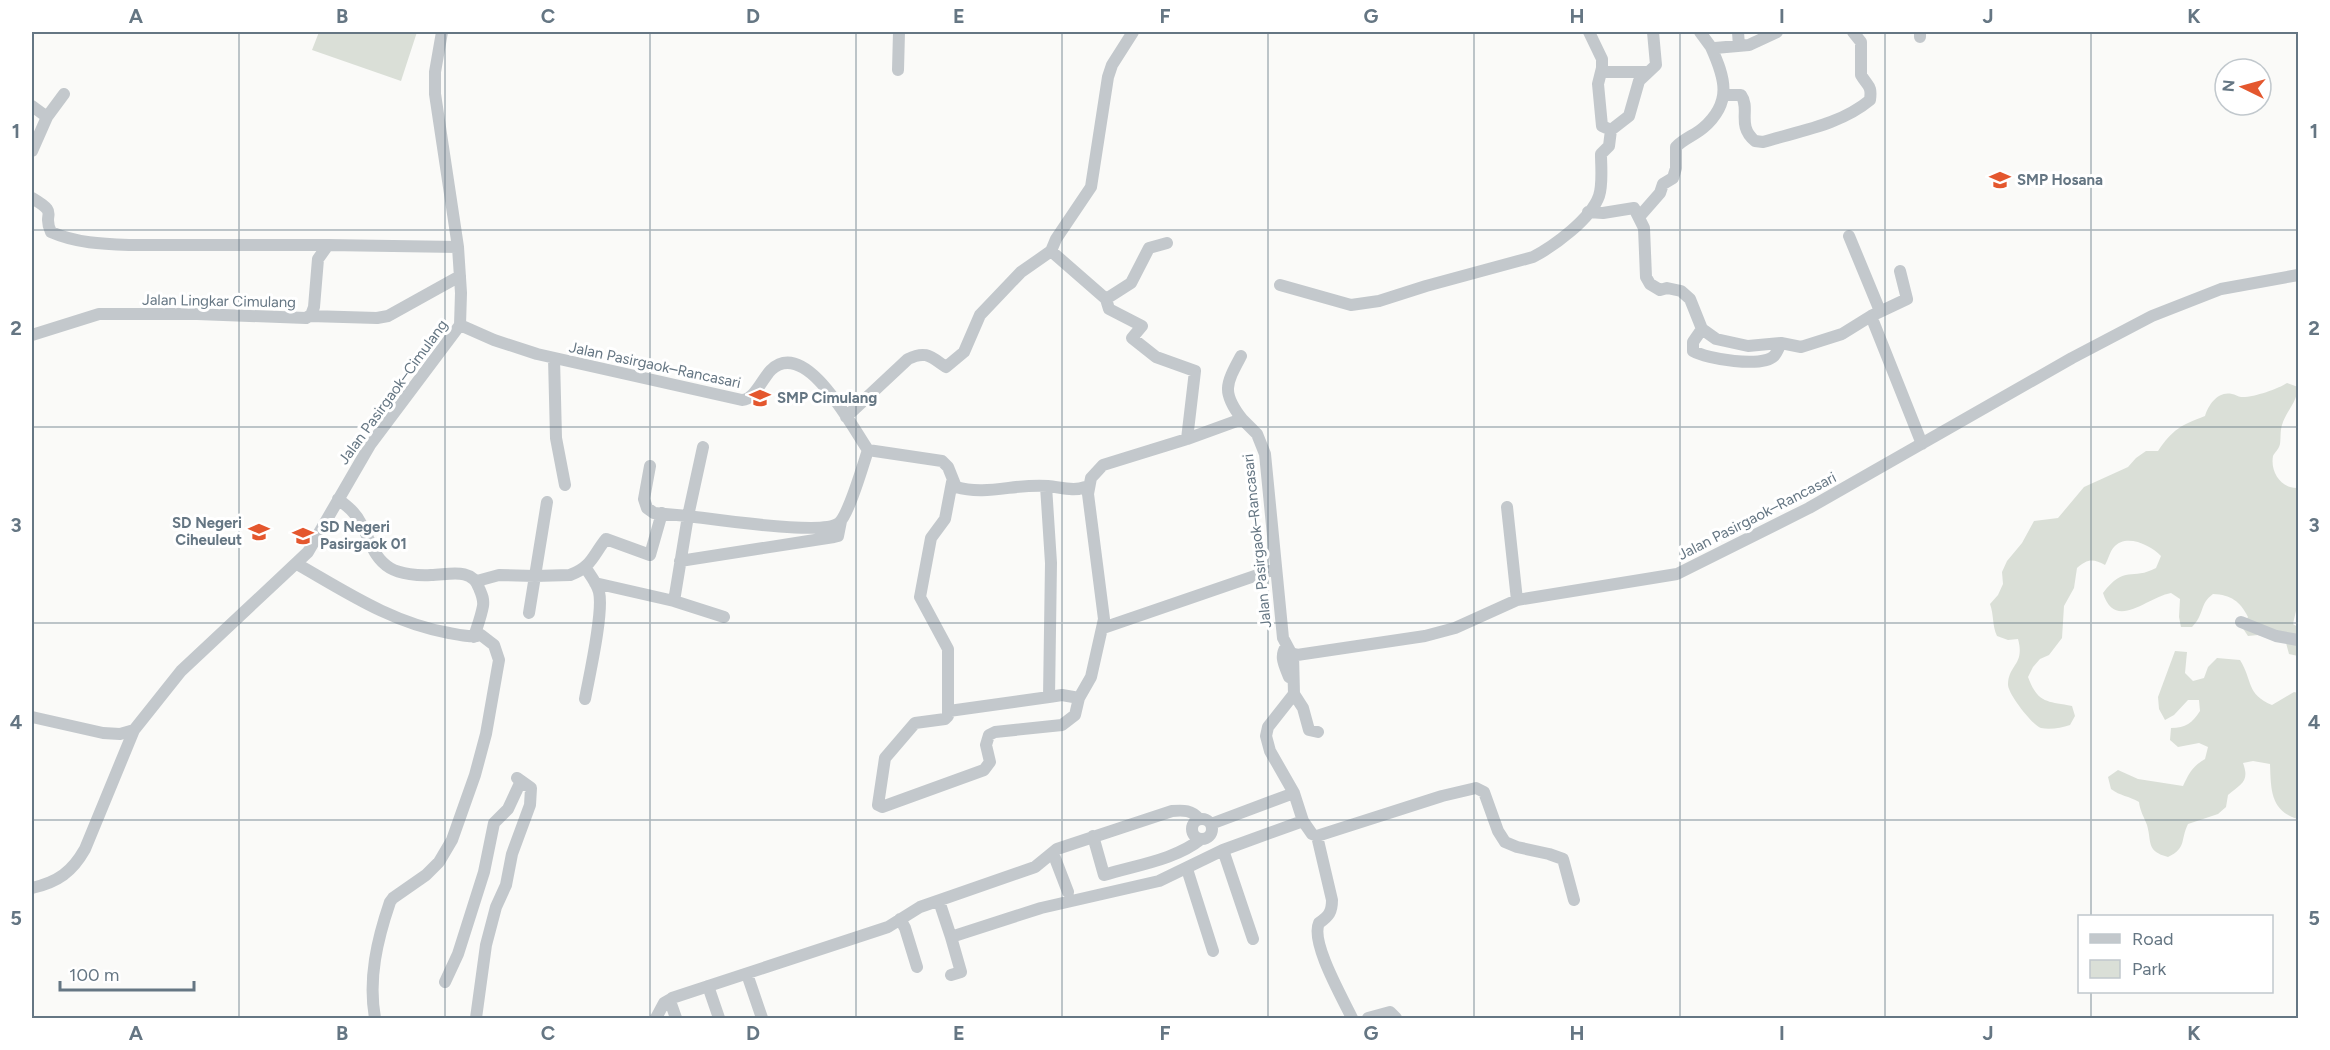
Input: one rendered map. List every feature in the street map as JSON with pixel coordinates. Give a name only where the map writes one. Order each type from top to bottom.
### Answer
[{"type":"street","name":"Jalan Pasirgaok–Cimulang","points":[[32,888],[59,880],[70,872],[85,849],[134,730],[166,688],[189,663],[308,552],[370,445],[460,326],[458,247],[435,94],[435,72],[442,32]]},
{"type":"street","points":[[898,70],[899,32]]},
{"type":"street","points":[[846,417],[909,359],[919,354],[929,356],[946,368],[964,352],[980,315],[1022,272],[1051,251],[1056,239],[1091,187],[1109,72],[1133,32]]},
{"type":"street","points":[[1589,32],[1602,59],[1598,84],[1602,126],[1611,129]]},
{"type":"street","points":[[1280,285],[1350,305],[1379,301],[1533,257],[1563,238],[1596,202],[1600,192],[1601,154],[1609,146],[1611,129],[1629,116],[1639,81],[1647,72],[1655,68],[1657,61],[1653,32]]},
{"type":"street","points":[[1639,218],[1660,193],[1663,184],[1673,178],[1677,168],[1676,147],[1711,120],[1724,95],[1723,76],[1711,47],[1700,32]]},
{"type":"street","points":[[1738,32],[1738,46]]},
{"type":"street","points":[[1724,95],[1741,95],[1744,100],[1745,130],[1755,141],[1763,142],[1820,127],[1860,108],[1870,100],[1871,92],[1869,84],[1861,75],[1861,42],[1853,32]]},
{"type":"street","points":[[1711,47],[1757,43],[1774,33]]},
{"type":"street","points":[[1601,72],[1647,72]]},
{"type":"street","points":[[32,151],[47,117],[64,94]]},
{"type":"street","points":[[32,106],[47,117]]},
{"type":"street","points":[[32,198],[49,210],[48,226],[51,232],[72,240],[110,244],[328,244],[458,247]]},
{"type":"street","points":[[1588,212],[1603,213],[1634,208],[1644,228],[1646,277],[1650,284],[1660,290],[1676,289],[1690,299],[1702,329],[1716,339],[1748,346],[1781,343],[1797,347],[1842,334],[1907,299],[1900,272]]},
{"type":"street","points":[[1849,236],[1922,444]]},
{"type":"street","points":[[1106,299],[1131,283],[1149,248],[1167,243]]},
{"type":"street","name":"Jalan Lingkar Cimulang","points":[[32,335],[99,314],[197,314],[300,318],[310,316],[314,307],[318,259],[328,244]]},
{"type":"street","points":[[1051,251],[1106,299],[1109,309],[1142,326],[1132,338],[1156,357],[1195,371],[1187,439]]},
{"type":"street","name":"Jalan Pasirgaok–Rancasari","points":[[1241,356],[1229,378],[1227,390],[1232,406],[1257,434],[1265,454],[1273,520],[1281,628],[1290,650],[1425,636],[1455,628],[1517,600],[1677,574],[1809,508],[2072,358],[2152,316],[2221,289],[2298,275]]},
{"type":"street","points":[[310,316],[377,318],[388,316],[460,276]]},
{"type":"street","name":"Jalan Pasirgaok–Rancasari","points":[[460,326],[505,344],[554,358],[742,400],[750,397],[775,367],[792,363],[807,369],[837,402],[868,450]]},
{"type":"street","points":[[1702,329],[1693,342],[1693,351],[1714,358],[1748,362],[1768,360],[1776,355],[1781,343]]},
{"type":"street","points":[[554,358],[555,438],[565,485]]},
{"type":"street","points":[[1088,494],[1091,478],[1103,465],[1242,419]]},
{"type":"street","points":[[674,601],[688,516],[703,447]]},
{"type":"street","points":[[680,561],[834,537],[840,533],[841,521],[868,450],[942,461],[948,467],[952,482],[957,488],[975,491],[1021,486],[1078,490],[1085,488],[1088,494],[1103,598],[1103,628],[1090,677],[1079,699],[1075,715],[1062,725],[995,732],[988,735],[986,745],[990,762],[984,770],[879,807],[886,757],[914,724],[947,718],[949,711],[948,649],[920,597],[931,538],[945,519],[952,482]]},
{"type":"street","points":[[650,466],[645,503],[651,511],[790,527],[830,527],[841,521]]},
{"type":"street","points":[[1046,486],[1051,563],[1049,697]]},
{"type":"street","points":[[338,499],[353,511],[378,557],[390,568],[430,576],[458,573],[477,582],[483,596],[483,605],[474,637]]},
{"type":"street","points":[[529,613],[547,502]]},
{"type":"street","points":[[1507,507],[1517,600]]},
{"type":"street","points":[[477,582],[499,575],[570,575],[585,567],[596,556],[605,540],[650,555],[662,513]]},
{"type":"street","points":[[297,564],[397,619],[429,630],[474,637],[482,635],[492,642],[498,655],[486,734],[464,807],[446,851],[434,868],[390,902],[375,961],[372,984],[375,1018]]},
{"type":"street","points":[[585,567],[599,592],[585,699]]},
{"type":"street","points":[[1103,628],[1275,569]]},
{"type":"street","points":[[596,583],[674,601],[724,617]]},
{"type":"street","points":[[2241,622],[2276,636],[2298,640]]},
{"type":"street","points":[[1290,650],[1293,690],[1306,716],[1309,730],[1318,732]]},
{"type":"street","points":[[1293,690],[1268,727],[1266,736],[1270,751],[1294,793],[1304,821],[1312,834],[1317,836],[1442,796],[1478,788],[1484,792],[1498,831],[1505,842],[1563,859],[1574,900]]},
{"type":"street","points":[[949,711],[1062,695],[1079,699]]},
{"type":"street","points":[[32,717],[103,733],[120,734],[134,730]]},
{"type":"street","points":[[446,982],[458,954],[484,872],[494,823],[508,809],[519,780],[531,788],[530,805],[512,854],[506,885],[496,907],[486,945],[476,1018]]},
{"type":"street","points":[[1094,836],[1104,875],[1191,847],[1201,839],[1192,830],[1194,824],[1294,793]]},
{"type":"street","points":[[656,1018],[664,1003],[671,999],[888,927],[920,908],[1028,870],[1053,853],[1094,836],[1172,811],[1194,813],[1205,822]]},
{"type":"street","points":[[951,937],[1047,906],[1160,881],[1223,850],[1304,821]]},
{"type":"street","points":[[1317,836],[1332,900],[1330,915],[1319,923],[1317,933],[1322,952],[1352,1018]]},
{"type":"street","points":[[1223,850],[1253,939]]},
{"type":"street","points":[[1053,853],[1068,892]]},
{"type":"street","points":[[1187,869],[1213,951]]},
{"type":"street","points":[[939,901],[961,972],[951,975]]},
{"type":"street","points":[[900,919],[917,967]]},
{"type":"street","points":[[747,974],[762,1018]]},
{"type":"street","points":[[708,986],[719,1018]]},
{"type":"street","points":[[671,999],[676,1018]]},
{"type":"street","points":[[1368,1018],[1390,1012],[1396,1018]]},
{"type":"green space","points":[[319,32],[417,32],[401,81],[312,50]]},
{"type":"green space","points":[[2287,383],[2298,387],[2294,402],[2282,425],[2280,444],[2273,456],[2273,468],[2282,483],[2298,488],[2298,602],[2293,624],[2298,627],[2298,656],[2289,654],[2286,643],[2258,635],[2248,636],[2242,627],[2248,617],[2245,611],[2234,600],[2225,596],[2213,594],[2192,627],[2181,627],[2180,599],[2171,593],[2132,609],[2115,610],[2108,604],[2103,593],[2123,576],[2148,572],[2156,568],[2161,556],[2138,542],[2125,541],[2114,547],[2105,565],[2090,560],[2077,568],[2074,588],[2064,606],[2062,638],[2049,655],[2040,659],[2033,667],[2028,677],[2040,697],[2050,702],[2072,706],[2075,716],[2067,726],[2048,729],[2037,726],[2021,709],[2008,684],[2020,654],[2018,639],[2008,640],[1997,636],[1990,604],[1998,595],[2003,584],[2002,572],[2007,561],[2022,543],[2034,521],[2058,518],[2084,487],[2128,467],[2146,451],[2158,451],[2178,429],[2205,416],[2218,396],[2233,394],[2241,397],[2252,396]]},
{"type":"green space","points":[[2175,651],[2187,652],[2185,673],[2193,681],[2204,678],[2208,667],[2217,658],[2240,660],[2251,686],[2264,701],[2272,705],[2294,692],[2298,693],[2298,819],[2282,811],[2277,805],[2272,790],[2270,764],[2253,761],[2243,763],[2245,779],[2228,795],[2226,807],[2218,814],[2188,824],[2181,847],[2174,854],[2168,857],[2153,849],[2139,802],[2111,789],[2108,777],[2118,770],[2138,779],[2183,786],[2192,770],[2205,759],[2208,747],[2199,743],[2178,747],[2170,740],[2171,728],[2185,726],[2200,711],[2199,700],[2188,700],[2174,715],[2165,720],[2159,709],[2158,697]]},
{"type":"place","name":"SMP Hosana","points":[[2000,180]]},
{"type":"place","name":"SMP Cimulang","points":[[760,398]]},
{"type":"place","name":"SD Negeri Ciheuleut","points":[[259,532]]},
{"type":"place","name":"SD Negeri Pasirgaok 01","points":[[303,536]]}]
